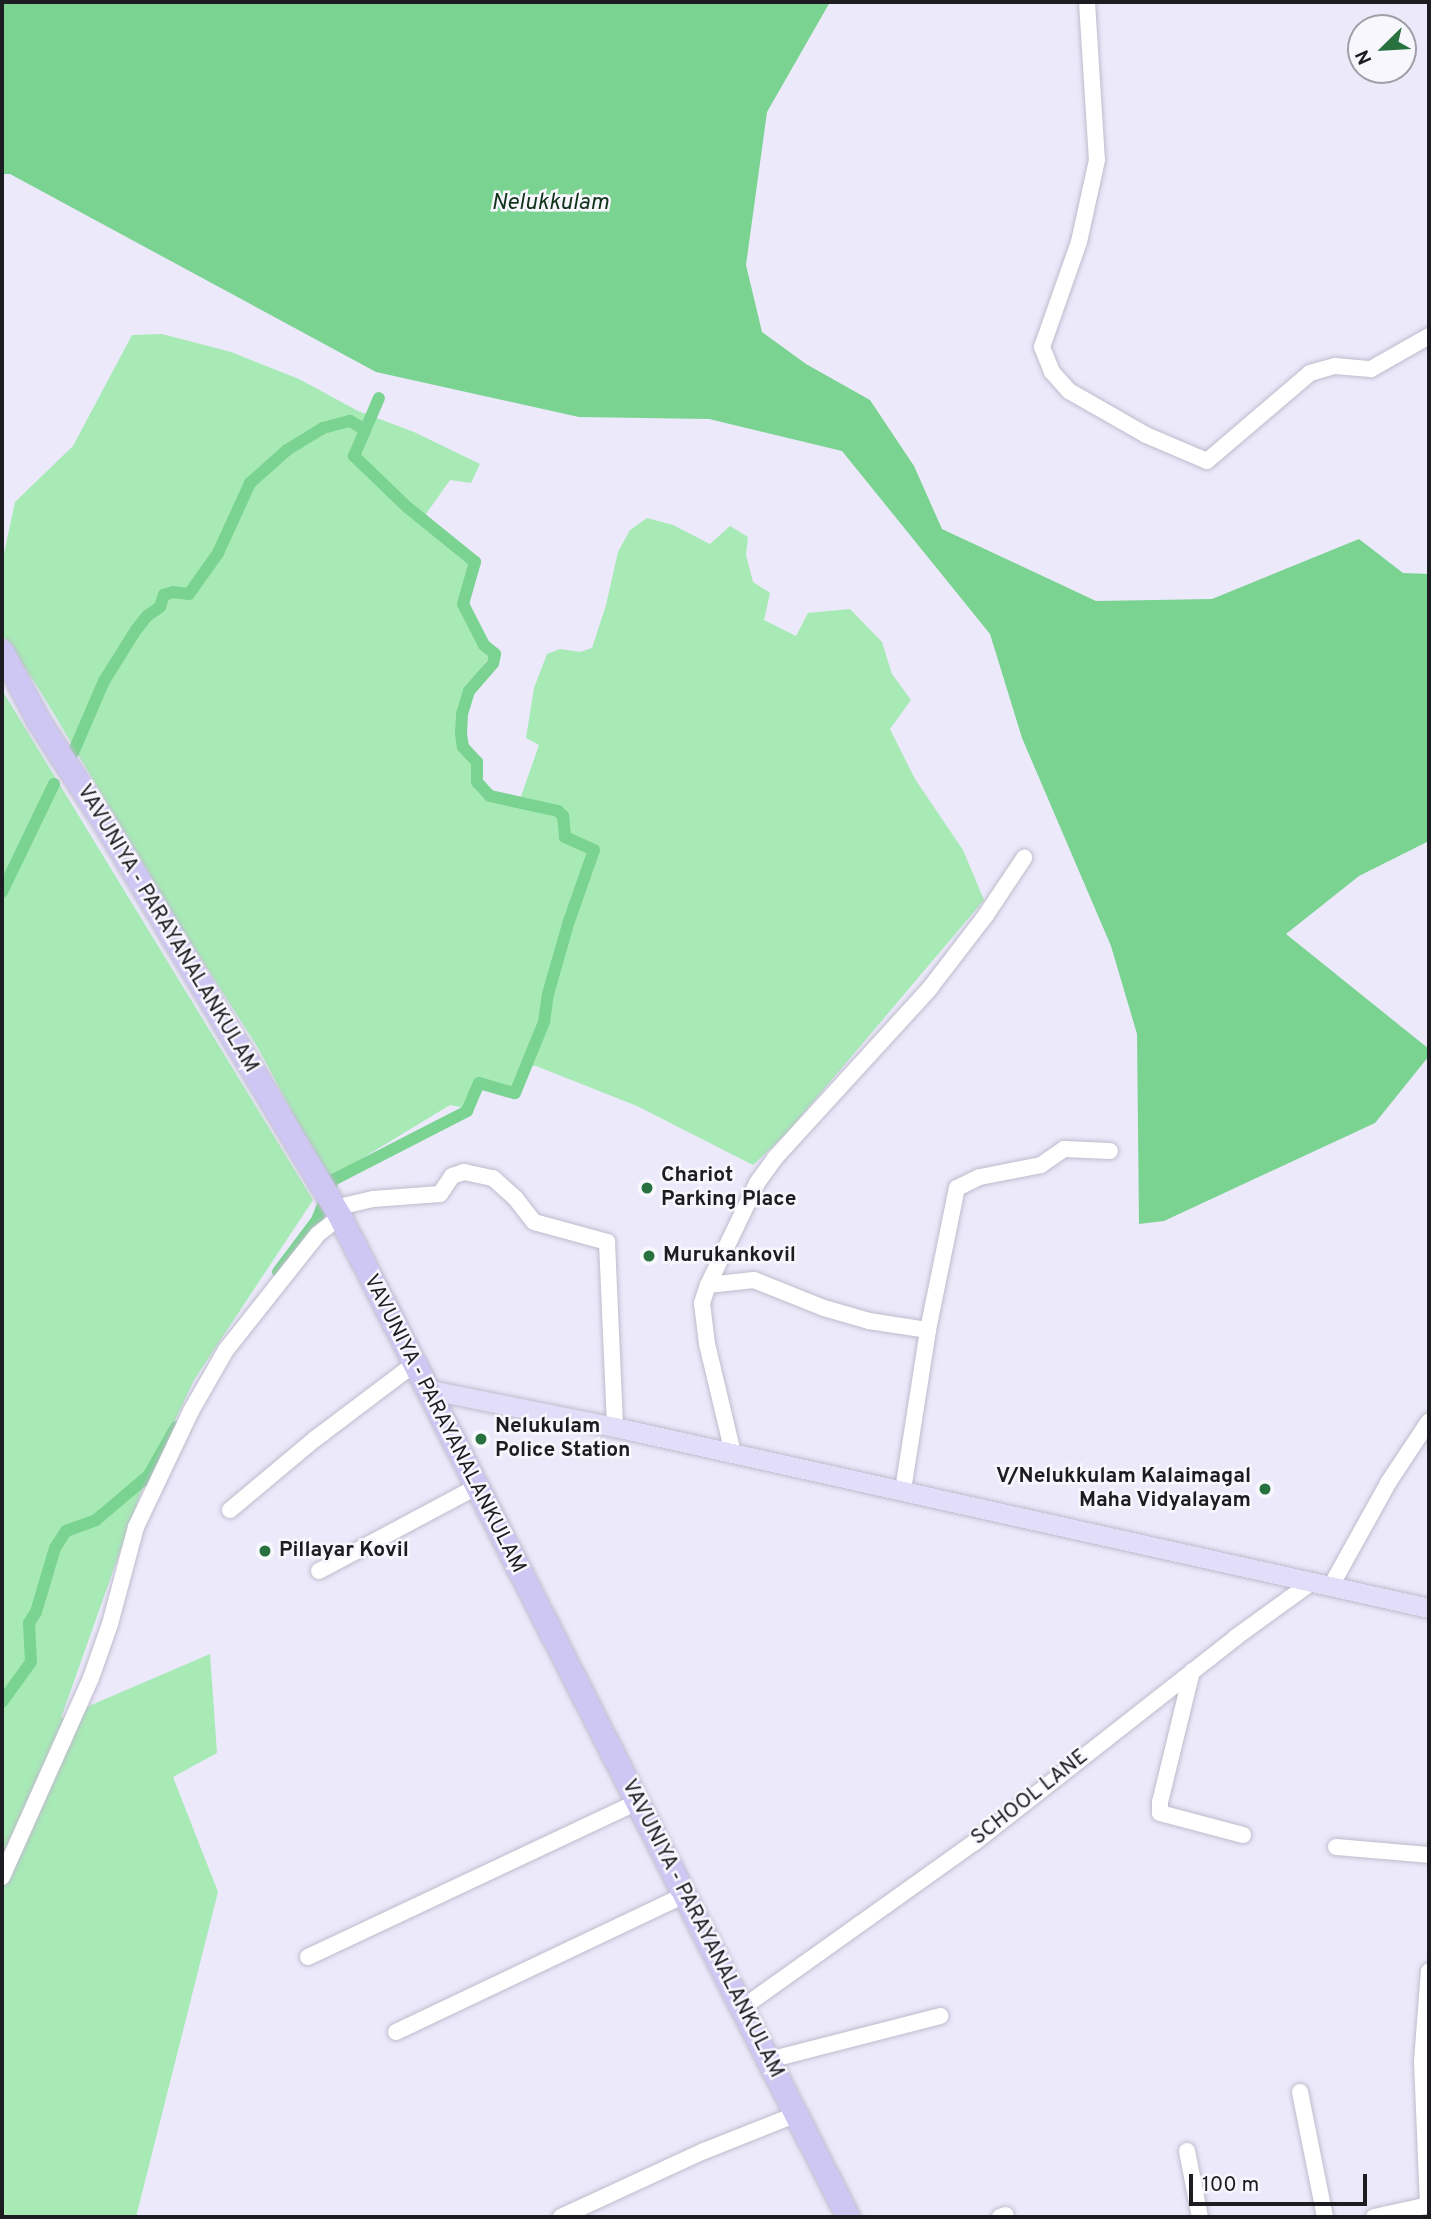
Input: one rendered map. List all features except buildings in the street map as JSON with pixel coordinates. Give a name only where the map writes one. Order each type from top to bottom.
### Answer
[{"type":"highway","name":"VAVUNIYA - PARAYANALANKULAM","points":[[2,652],[39,722],[104,822],[337,1212],[848,2217]]},
{"type":"main road","points":[[426,1389],[615,1427],[1429,1608]]},
{"type":"street","points":[[1087,2],[1097,160],[1079,242],[1042,347],[1052,372],[1069,391],[1146,435],[1207,461],[1310,373],[1335,366],[1371,369],[1429,336]]},
{"type":"street","points":[[733,1453],[707,1343],[702,1303],[757,1182],[775,1158],[930,989],[986,915],[1024,858]]},
{"type":"street","points":[[903,1490],[928,1330],[957,1188],[980,1177],[1041,1165],[1064,1149],[1110,1152]]},
{"type":"street","points":[[2,1877],[91,1678],[110,1625],[136,1527],[191,1410],[226,1350],[337,1212],[373,1199],[440,1194],[452,1176],[464,1172],[493,1178],[516,1199],[534,1222],[607,1242],[615,1427]]},
{"type":"street","points":[[708,1286],[754,1280],[869,1321],[928,1330]]},
{"type":"street","points":[[230,1510],[315,1438],[413,1365]]},
{"type":"street","points":[[1322,1584],[1429,1420]]},
{"type":"street","points":[[319,1571],[475,1487]]},
{"type":"street","name":"SCHOOL LANE","points":[[742,2008],[975,1842],[1192,1671],[1322,1584]]},
{"type":"street","points":[[1192,1671],[1160,1802],[1160,1812],[1243,1835]]},
{"type":"street","points":[[308,1958],[637,1802]]},
{"type":"street","points":[[1336,1847],[1429,1855]]},
{"type":"street","points":[[396,2032],[685,1895]]},
{"type":"street","points":[[1374,2217],[1429,2205],[1426,2061],[1429,1971]]},
{"type":"street","points":[[769,2060],[940,2017]]},
{"type":"street","points":[[1300,2092],[1325,2217]]},
{"type":"street","points":[[561,2217],[704,2151],[797,2114]]},
{"type":"street","points":[[1187,2151],[1200,2217]]},
{"type":"shaded area","points":[[162,334],[231,352],[299,379],[358,411],[414,432],[480,464],[471,483],[450,480],[426,514],[471,563],[460,606],[476,640],[490,656],[470,684],[460,706],[458,730],[461,752],[473,765],[488,797],[518,805],[539,745],[526,738],[534,688],[547,654],[560,649],[580,652],[592,648],[606,605],[618,552],[630,530],[647,518],[673,525],[710,544],[730,526],[748,537],[746,555],[753,582],[770,593],[764,620],[796,636],[808,613],[850,609],[882,642],[892,674],[911,700],[890,729],[915,779],[963,850],[984,900],[785,1135],[753,1165],[637,1106],[536,1066],[523,1065],[512,1088],[477,1080],[465,1108],[450,1105],[328,1179],[258,1048],[181,927],[39,689],[2,634],[2,563],[15,502],[73,446],[132,335]]},
{"type":"shaded area","points":[[2,690],[313,1200],[194,1380],[140,1495],[61,1718],[210,1654],[217,1753],[173,1777],[218,1892],[136,2217],[2,2217]]},
{"type":"water","name":"Nelukkulam","points":[[2,2],[830,2],[767,112],[746,265],[762,332],[806,364],[870,400],[914,466],[942,529],[1096,601],[1212,599],[1359,539],[1403,573],[1429,574],[1429,841],[1359,876],[1286,934],[1429,1049],[1429,1056],[1375,1123],[1164,1221],[1139,1224],[1137,1034],[1111,946],[1022,738],[990,634],[842,451],[709,419],[579,417],[376,372],[10,174],[2,174]]},
{"type":"waterway","points":[[278,1272],[317,1220],[333,1180],[467,1111],[479,1083],[515,1093],[544,1022],[548,994],[569,921],[594,850],[565,837],[563,816],[558,811],[490,796],[477,782],[477,762],[463,747],[462,714],[469,691],[493,663],[495,654],[484,645],[463,604],[475,562],[407,507],[354,456],[379,398]]},
{"type":"waterway","points":[[73,753],[104,681],[136,630],[147,616],[160,607],[164,595],[173,592],[189,594],[218,553],[250,483],[287,450],[323,428],[350,421],[364,429]]},
{"type":"waterway","points":[[2,892],[54,784]]},
{"type":"waterway","points":[[2,1702],[31,1662],[29,1623],[36,1612],[55,1548],[66,1531],[96,1520],[149,1475],[176,1427]]},
{"type":"place","name":"Chariot Parking Place","points":[[647,1188]]},
{"type":"place","name":"Murukankovil","points":[[649,1256]]},
{"type":"place","name":"Nelukulam Police Station","points":[[481,1439]]},
{"type":"place","name":"V/Nelukkulam Kalaimagal Maha Vidyalayam","points":[[1265,1489]]},
{"type":"place","name":"Pillayar Kovil","points":[[265,1551]]}]
